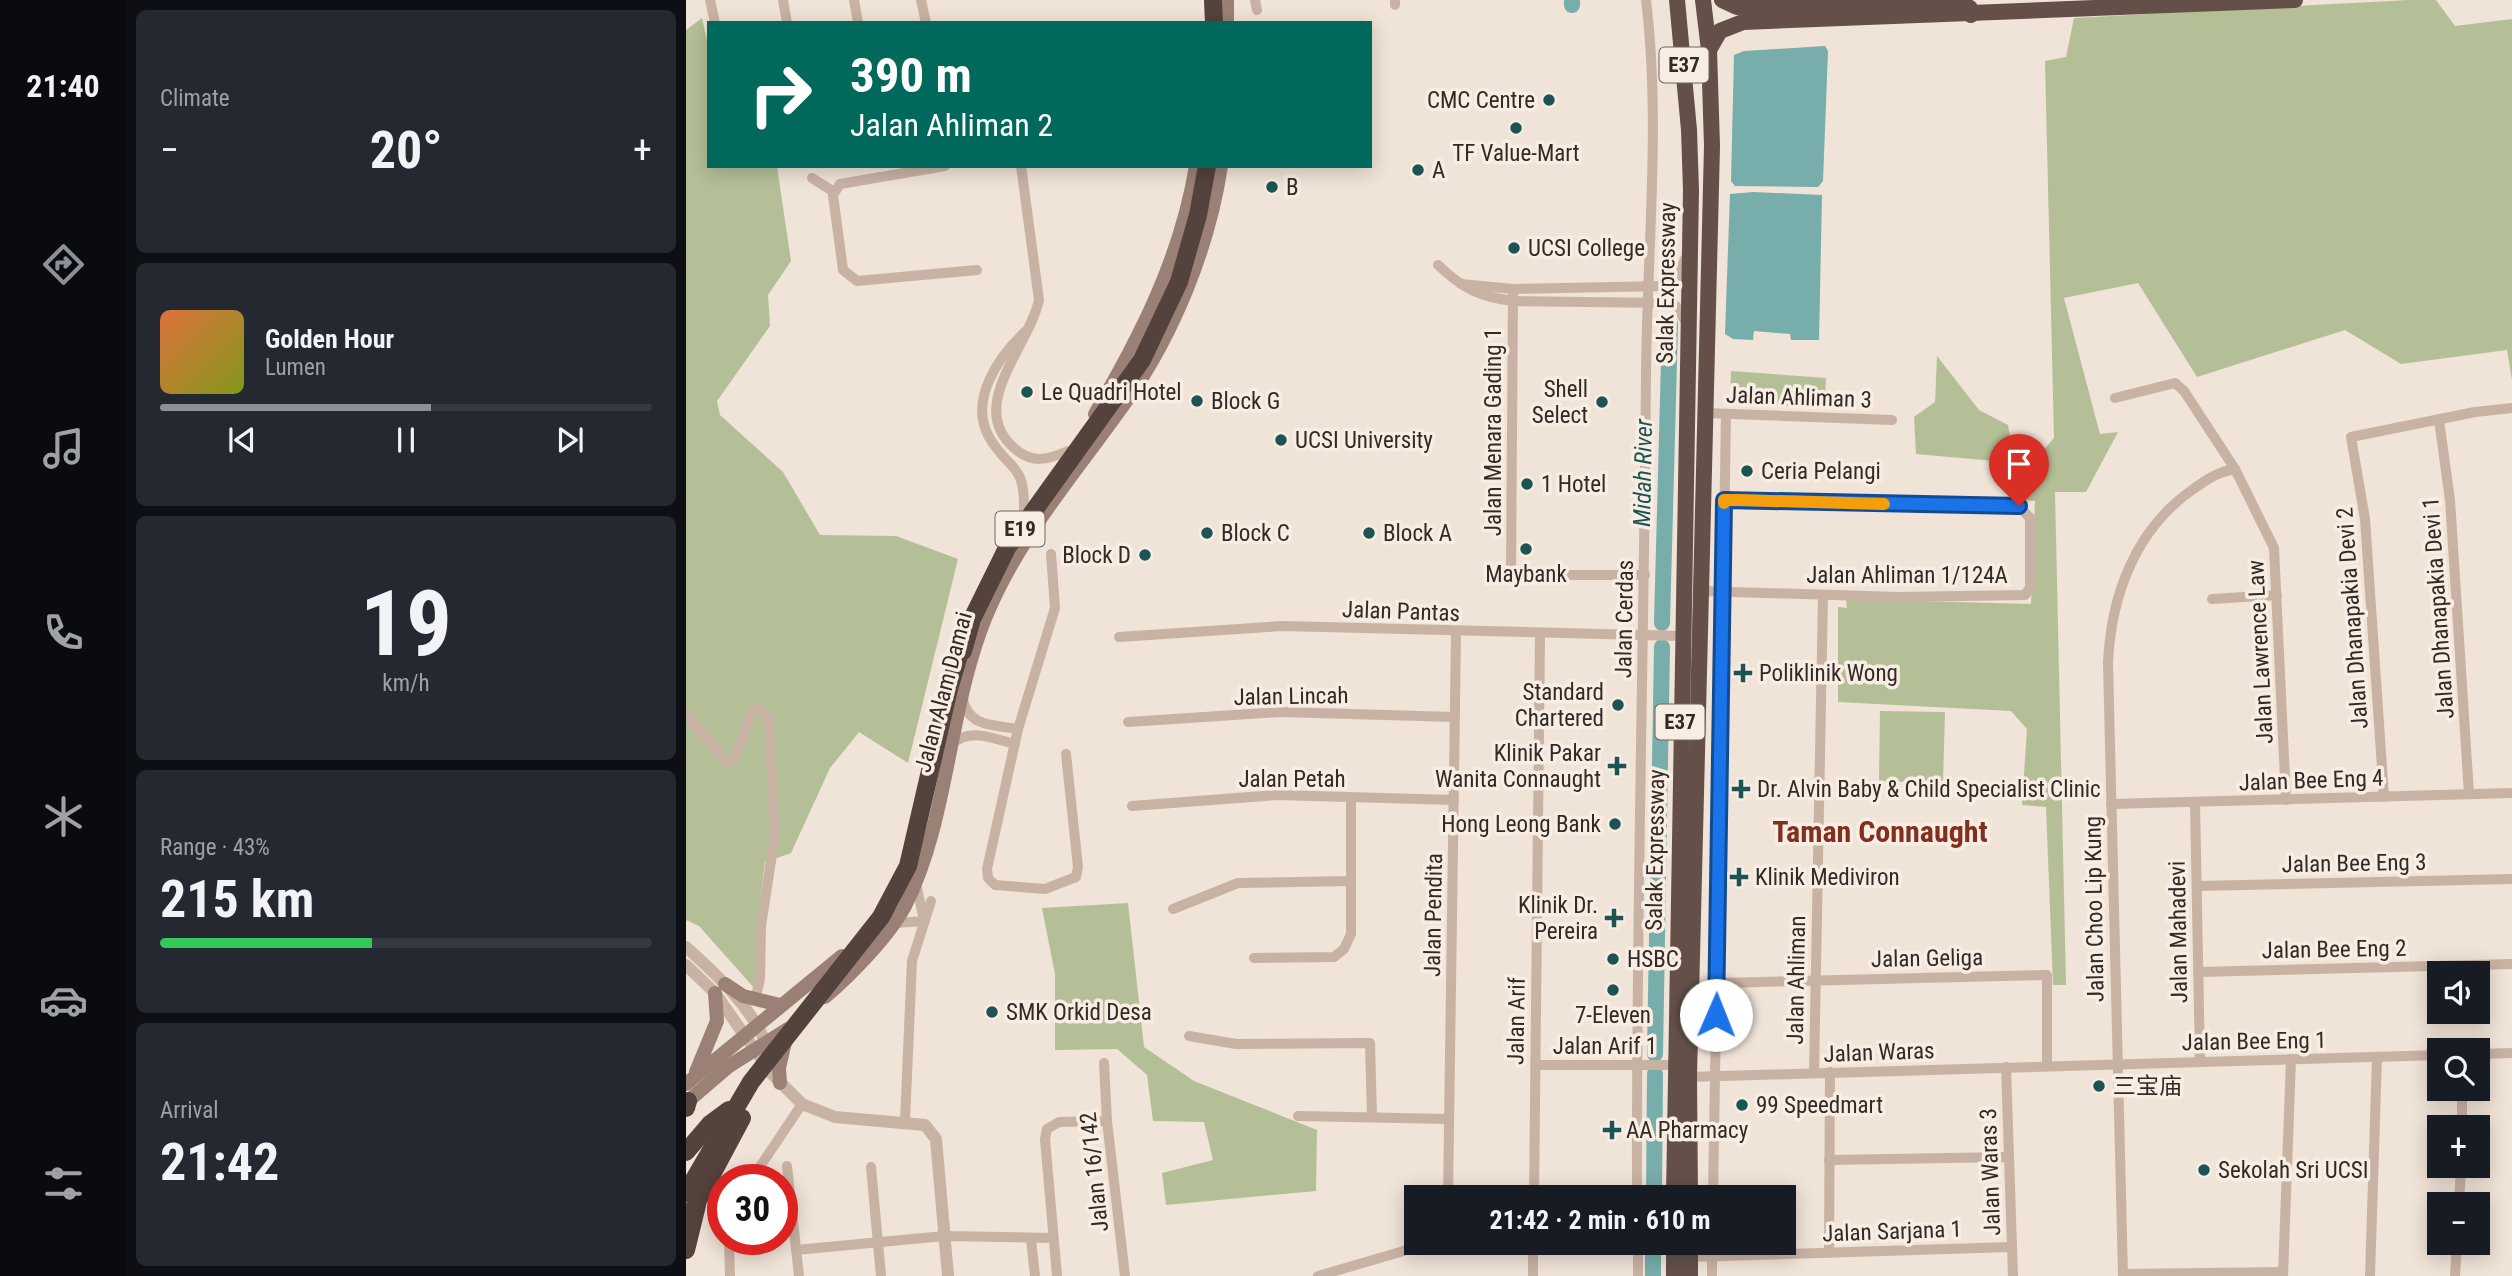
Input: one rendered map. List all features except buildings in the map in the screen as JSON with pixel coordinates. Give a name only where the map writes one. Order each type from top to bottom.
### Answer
[{"type":"highway","points":[[1215,0],[1216,21]]},
{"type":"highway","name":"Salak Expressway","points":[[1674,1185],[1689,247],[1689,130],[1677,0]]},
{"type":"highway","name":"Salak Expressway","points":[[1690,1185],[1689,1077],[1712,146],[1709,50],[1703,0]]},
{"type":"highway","points":[[1721,0],[1737,7],[1958,1],[1970,8],[1971,15]]},
{"type":"highway","points":[[1709,50],[1720,32],[1744,22],[2295,0]]},
{"type":"highway","name":"E19","points":[[686,1223],[759,1086],[885,917],[911,867],[952,689],[972,619],[1007,548],[1142,360],[1179,282],[1198,215],[1205,168]]},
{"type":"highway","name":"E19","points":[[686,1194],[751,1082],[881,917],[908,866],[948,689],[970,618],[1004,547],[1090,432],[1139,359],[1175,281],[1195,215],[1205,168]]},
{"type":"highway","points":[[686,1152],[710,1124],[759,1086]]},
{"type":"highway","points":[[686,1142],[700,1155],[702,1173],[686,1250]]},
{"type":"highway","points":[[1674,1255],[1674,1276]]},
{"type":"highway","points":[[1690,1255],[1690,1276]]},
{"type":"main road","points":[[1207,0],[1208,21]]},
{"type":"main road","points":[[1227,0],[1227,21]]},
{"type":"main road","name":"Jalan Alam Damai","points":[[688,1095],[751,1028],[840,958],[866,929],[889,897],[911,845],[952,655],[966,615],[1004,539],[1099,408],[1157,299],[1170,270],[1196,168]]},
{"type":"main road","name":"Jalan Alam Damai","points":[[688,1095],[789,1028],[836,987],[904,908],[923,864],[962,691],[985,618],[1013,558],[1148,368],[1196,265],[1210,221],[1220,168]]},
{"type":"main road","points":[[688,1095],[717,1021],[720,989],[755,1000],[780,1004]]},
{"type":"main road","points":[[780,1083],[779,1068],[789,1028]]},
{"type":"main road","points":[[729,1066],[747,1065],[769,1070]]},
{"type":"street","points":[[710,0],[715,21]]},
{"type":"street","points":[[783,0],[788,21]]},
{"type":"street","points":[[854,0],[858,21]]},
{"type":"street","points":[[921,0],[926,21]]},
{"type":"street","name":"Jalan Cerdas","points":[[1637,1185],[1647,288],[1652,148],[1646,0]]},
{"type":"street","points":[[834,192],[844,182],[932,168]]},
{"type":"street","points":[[1021,168],[1039,287],[1036,317],[1000,387],[996,422],[1001,437],[1023,456],[1044,460],[1068,451]]},
{"type":"street","points":[[812,178],[834,192]]},
{"type":"street","points":[[834,192],[843,271],[853,280],[977,270]]},
{"type":"street","points":[[1457,284],[1513,289],[1666,286],[1676,281],[1689,247]]},
{"type":"street","points":[[1438,265],[1457,284],[1489,298],[1513,301],[1647,302],[1676,306],[1688,325]]},
{"type":"street","name":"Jalan Menara Gading 1","points":[[1513,289],[1511,575],[1645,575]]},
{"type":"street","points":[[1024,511],[1023,480],[1019,470],[987,435],[984,403],[989,383],[1003,355],[1029,328]]},
{"type":"street","points":[[989,383],[1000,387]]},
{"type":"street","points":[[2115,398],[2175,383],[2184,391],[2235,469]]},
{"type":"street","points":[[984,403],[996,405]]},
{"type":"street","points":[[2439,420],[2512,408]]},
{"type":"street","name":"Jalan Ahliman 3","points":[[1705,413],[1892,420]]},
{"type":"street","points":[[1713,1185],[1726,414]]},
{"type":"street","name":"Jalan Dhanapakia Devi 2","points":[[2384,797],[2365,519],[2351,437],[2439,420]]},
{"type":"street","name":"Jalan Dhanapakia Devi 1","points":[[2439,420],[2451,500],[2469,794]]},
{"type":"street","name":"Jalan Lawrence Law","points":[[2235,469],[2274,548],[2286,800]]},
{"type":"street","name":"Jalan Choo Lip Kung","points":[[2123,1275],[2108,649],[2114,611],[2126,571],[2145,536],[2174,502],[2211,476],[2235,469]]},
{"type":"street","name":"Jalan Ahliman 1/124A","points":[[1700,591],[1823,595],[2025,595],[2030,588],[2030,518],[2025,509],[2019,506],[1724,500]]},
{"type":"street","points":[[1051,554],[1055,608],[1014,744],[986,869],[988,878],[995,885],[1045,889],[1076,877],[1078,867],[1066,754]]},
{"type":"street","name":"Jalan Ahliman","points":[[1814,1073],[1823,595]]},
{"type":"street","points":[[2212,599],[2277,595]]},
{"type":"street","name":"Jalan Pantas","points":[[1119,637],[1282,626],[1456,633],[1681,636]]},
{"type":"street","name":"Jalan Pendita","points":[[1448,1185],[1456,633]]},
{"type":"street","name":"Jalan Arif","points":[[1534,1185],[1540,635]]},
{"type":"street","points":[[962,691],[964,706],[975,721],[1018,729]]},
{"type":"street","points":[[686,714],[726,762],[733,761],[739,750],[754,710],[759,708],[769,720],[775,835],[761,926],[760,979],[755,1000]]},
{"type":"street","name":"Jalan Lincah","points":[[1128,722],[1280,712],[1455,717]]},
{"type":"street","points":[[950,745],[959,738],[973,734],[1014,744]]},
{"type":"street","name":"Jalan Bee Eng 4","points":[[2111,804],[2512,793]]},
{"type":"street","name":"Jalan Petah","points":[[1132,806],[1277,795],[1454,800]]},
{"type":"street","points":[[1254,958],[1334,957],[1340,954],[1351,934],[1351,798]]},
{"type":"street","name":"Jalan Mahadevi","points":[[2195,802],[2200,1061]]},
{"type":"street","name":"Jalan Bee Eng 3","points":[[2197,886],[2512,879]]},
{"type":"street","points":[[916,880],[925,921]]},
{"type":"street","points":[[1173,909],[1238,883],[1351,881]]},
{"type":"street","points":[[905,1122],[908,996],[912,961],[931,901]]},
{"type":"street","points":[[893,923],[925,921]]},
{"type":"street","points":[[686,947],[751,1028],[780,1083]]},
{"type":"street","name":"Jalan Bee Eng 2","points":[[2198,972],[2512,964]]},
{"type":"street","points":[[686,965],[720,989]]},
{"type":"street","name":"Jalan Geliga","points":[[1717,983],[2047,975],[2047,1065]]},
{"type":"street","points":[[1189,1035],[1236,1044],[1370,1043],[1372,1117]]},
{"type":"street","points":[[761,1047],[769,1070],[802,1104],[835,1117],[925,1125],[936,1139],[948,1276]]},
{"type":"street","points":[[2490,1054],[2512,1054]]},
{"type":"street","name":"Jalan Bee Eng 1","points":[[2070,1065],[2427,1055]]},
{"type":"street","points":[[2370,1276],[2377,1057]]},
{"type":"street","points":[[2123,1275],[2283,1274],[2291,1059]]},
{"type":"street","name":"Jalan 16/142","points":[[1104,1063],[1107,1121],[1125,1276]]},
{"type":"street","name":"Jalan Arif 1","points":[[1535,1065],[1674,1065]]},
{"type":"street","name":"Jalan Waras","points":[[1689,1077],[2070,1065]]},
{"type":"street","name":"Jalan Waras 3","points":[[2006,1067],[2013,1276]]},
{"type":"street","points":[[1829,1253],[1830,1072]]},
{"type":"street","points":[[762,1164],[802,1104]]},
{"type":"street","points":[[1298,1116],[1449,1119]]},
{"type":"street","points":[[1057,1276],[1045,1139],[1047,1129],[1059,1122],[1107,1121]]},
{"type":"street","points":[[1829,1160],[2009,1157]]},
{"type":"street","points":[[871,1167],[881,1276]]},
{"type":"street","points":[[798,1250],[944,1236],[1052,1238]]},
{"type":"street","points":[[1031,1239],[1035,1276]]},
{"type":"street","name":"Jalan Sarjana 1","points":[[1708,1255],[2012,1247]]},
{"type":"street","points":[[1318,1276],[1404,1251]]},
{"type":"street","points":[[729,1255],[730,1276]]},
{"type":"street","points":[[797,1255],[799,1276]]},
{"type":"street","points":[[1533,1255],[1533,1276]]},
{"type":"street","points":[[1637,1255],[1638,1276]]},
{"type":"street","points":[[2455,1276],[2456,1255]]},
{"type":"street","points":[[1712,1256],[1712,1276]]},
{"type":"green space","points":[[2436,0],[2455,26],[2512,19],[2512,380],[2507,350],[2401,364],[2345,330],[2197,377],[2138,283],[2064,298],[2100,434],[2118,432],[2086,492],[2055,492],[2066,985],[2053,985],[2046,807],[2022,805],[2027,729],[2011,711],[1838,702],[1838,607],[1847,608],[1846,599],[2031,604],[2035,501],[2016,499],[2016,481],[2006,462],[1916,454],[1914,417],[1935,402],[1937,356],[1979,410],[2008,425],[2013,451],[2040,454],[2054,438],[2045,61],[2066,57],[2074,18]]},
{"type":"green space","points":[[702,18],[707,41],[707,168],[777,168],[791,261],[768,295],[770,326],[717,401],[720,415],[783,472],[820,535],[896,536],[958,559],[908,763],[859,732],[830,768],[791,853],[765,862],[757,925],[755,989],[699,926],[686,920],[686,30]]},
{"type":"green space","points":[[1731,371],[1826,378],[1825,397],[1813,407],[1730,404]]},
{"type":"green space","points":[[1880,711],[1945,712],[1943,783],[1879,781]]},
{"type":"green space","points":[[1128,903],[1144,1047],[1194,1081],[1317,1130],[1316,1191],[1166,1205],[1162,1173],[1213,1160],[1204,1122],[1153,1121],[1147,1075],[1117,1049],[1055,1050],[1055,974],[1042,908]]},
{"type":"water","points":[[1825,46],[1828,51],[1823,181],[1818,187],[1735,186],[1731,181],[1734,55],[1744,51]]},
{"type":"water","points":[[1753,192],[1822,195],[1819,340],[1791,340],[1790,334],[1754,331],[1753,340],[1733,339],[1725,334],[1730,194]]},
{"type":"waterway","name":"Midah River","points":[[1572,0],[1572,5]]},
{"type":"waterway","name":"Midah River","points":[[1662,623],[1670,324]]},
{"type":"waterway","name":"Midah River","points":[[1655,1054],[1662,647]]},
{"type":"waterway","points":[[1654,1185],[1655,1074]]},
{"type":"waterway","points":[[1653,1255],[1653,1276]]},
{"type":"slow traffic","points":[[1724,503],[1724,500],[1739,500],[1884,504]]},
{"type":"place","name":"CMC Centre","points":[[1549,100]]},
{"type":"place","name":"TF Value-Mart","points":[[1516,128]]},
{"type":"place","name":"A","points":[[1418,170]]},
{"type":"place","name":"B","points":[[1272,187]]},
{"type":"place","name":"UCSI College","points":[[1514,248]]},
{"type":"place","name":"Le Quadri Hotel","points":[[1027,392]]},
{"type":"place","name":"Block G","points":[[1197,401]]},
{"type":"place","name":"Shell Select","points":[[1602,402]]},
{"type":"place","name":"UCSI University","points":[[1281,440]]},
{"type":"place","name":"Ceria Pelangi","points":[[1747,471]]},
{"type":"place","name":"1 Hotel","points":[[1527,484]]},
{"type":"place","name":"Block C","points":[[1207,533]]},
{"type":"place","name":"Block A","points":[[1369,533]]},
{"type":"place","name":"Maybank","points":[[1526,549]]},
{"type":"place","name":"Block D","points":[[1145,555]]},
{"type":"place","name":"Poliklinik Wong","points":[[1743,673]]},
{"type":"place","name":"Standard Chartered","points":[[1618,705]]},
{"type":"place","name":"Klinik Pakar Wanita Connaught","points":[[1617,766]]},
{"type":"place","name":"Dr. Alvin Baby & Child Specialist Clinic","points":[[1741,789]]},
{"type":"place","name":"Hong Leong Bank","points":[[1615,824]]},
{"type":"place","name":"Klinik Mediviron","points":[[1739,877]]},
{"type":"place","name":"Klinik Dr. Pereira","points":[[1614,918]]},
{"type":"place","name":"HSBC","points":[[1613,959]]},
{"type":"place","name":"7-Eleven","points":[[1613,990]]},
{"type":"place","name":"SMK Orkid Desa","points":[[992,1012]]},
{"type":"place","name":"三宝庙","points":[[2099,1086]]},
{"type":"place","name":"99 Speedmart","points":[[1742,1105]]},
{"type":"place","name":"AA Pharmacy","points":[[1612,1130]]},
{"type":"place","name":"Sekolah Sri UCSI","points":[[2204,1170]]},
{"type":"district","name":"Taman Connaught","points":[[1880,832]]},
{"type":"route","points":[[1716,1015],[1724,500],[2019,506]]}]
